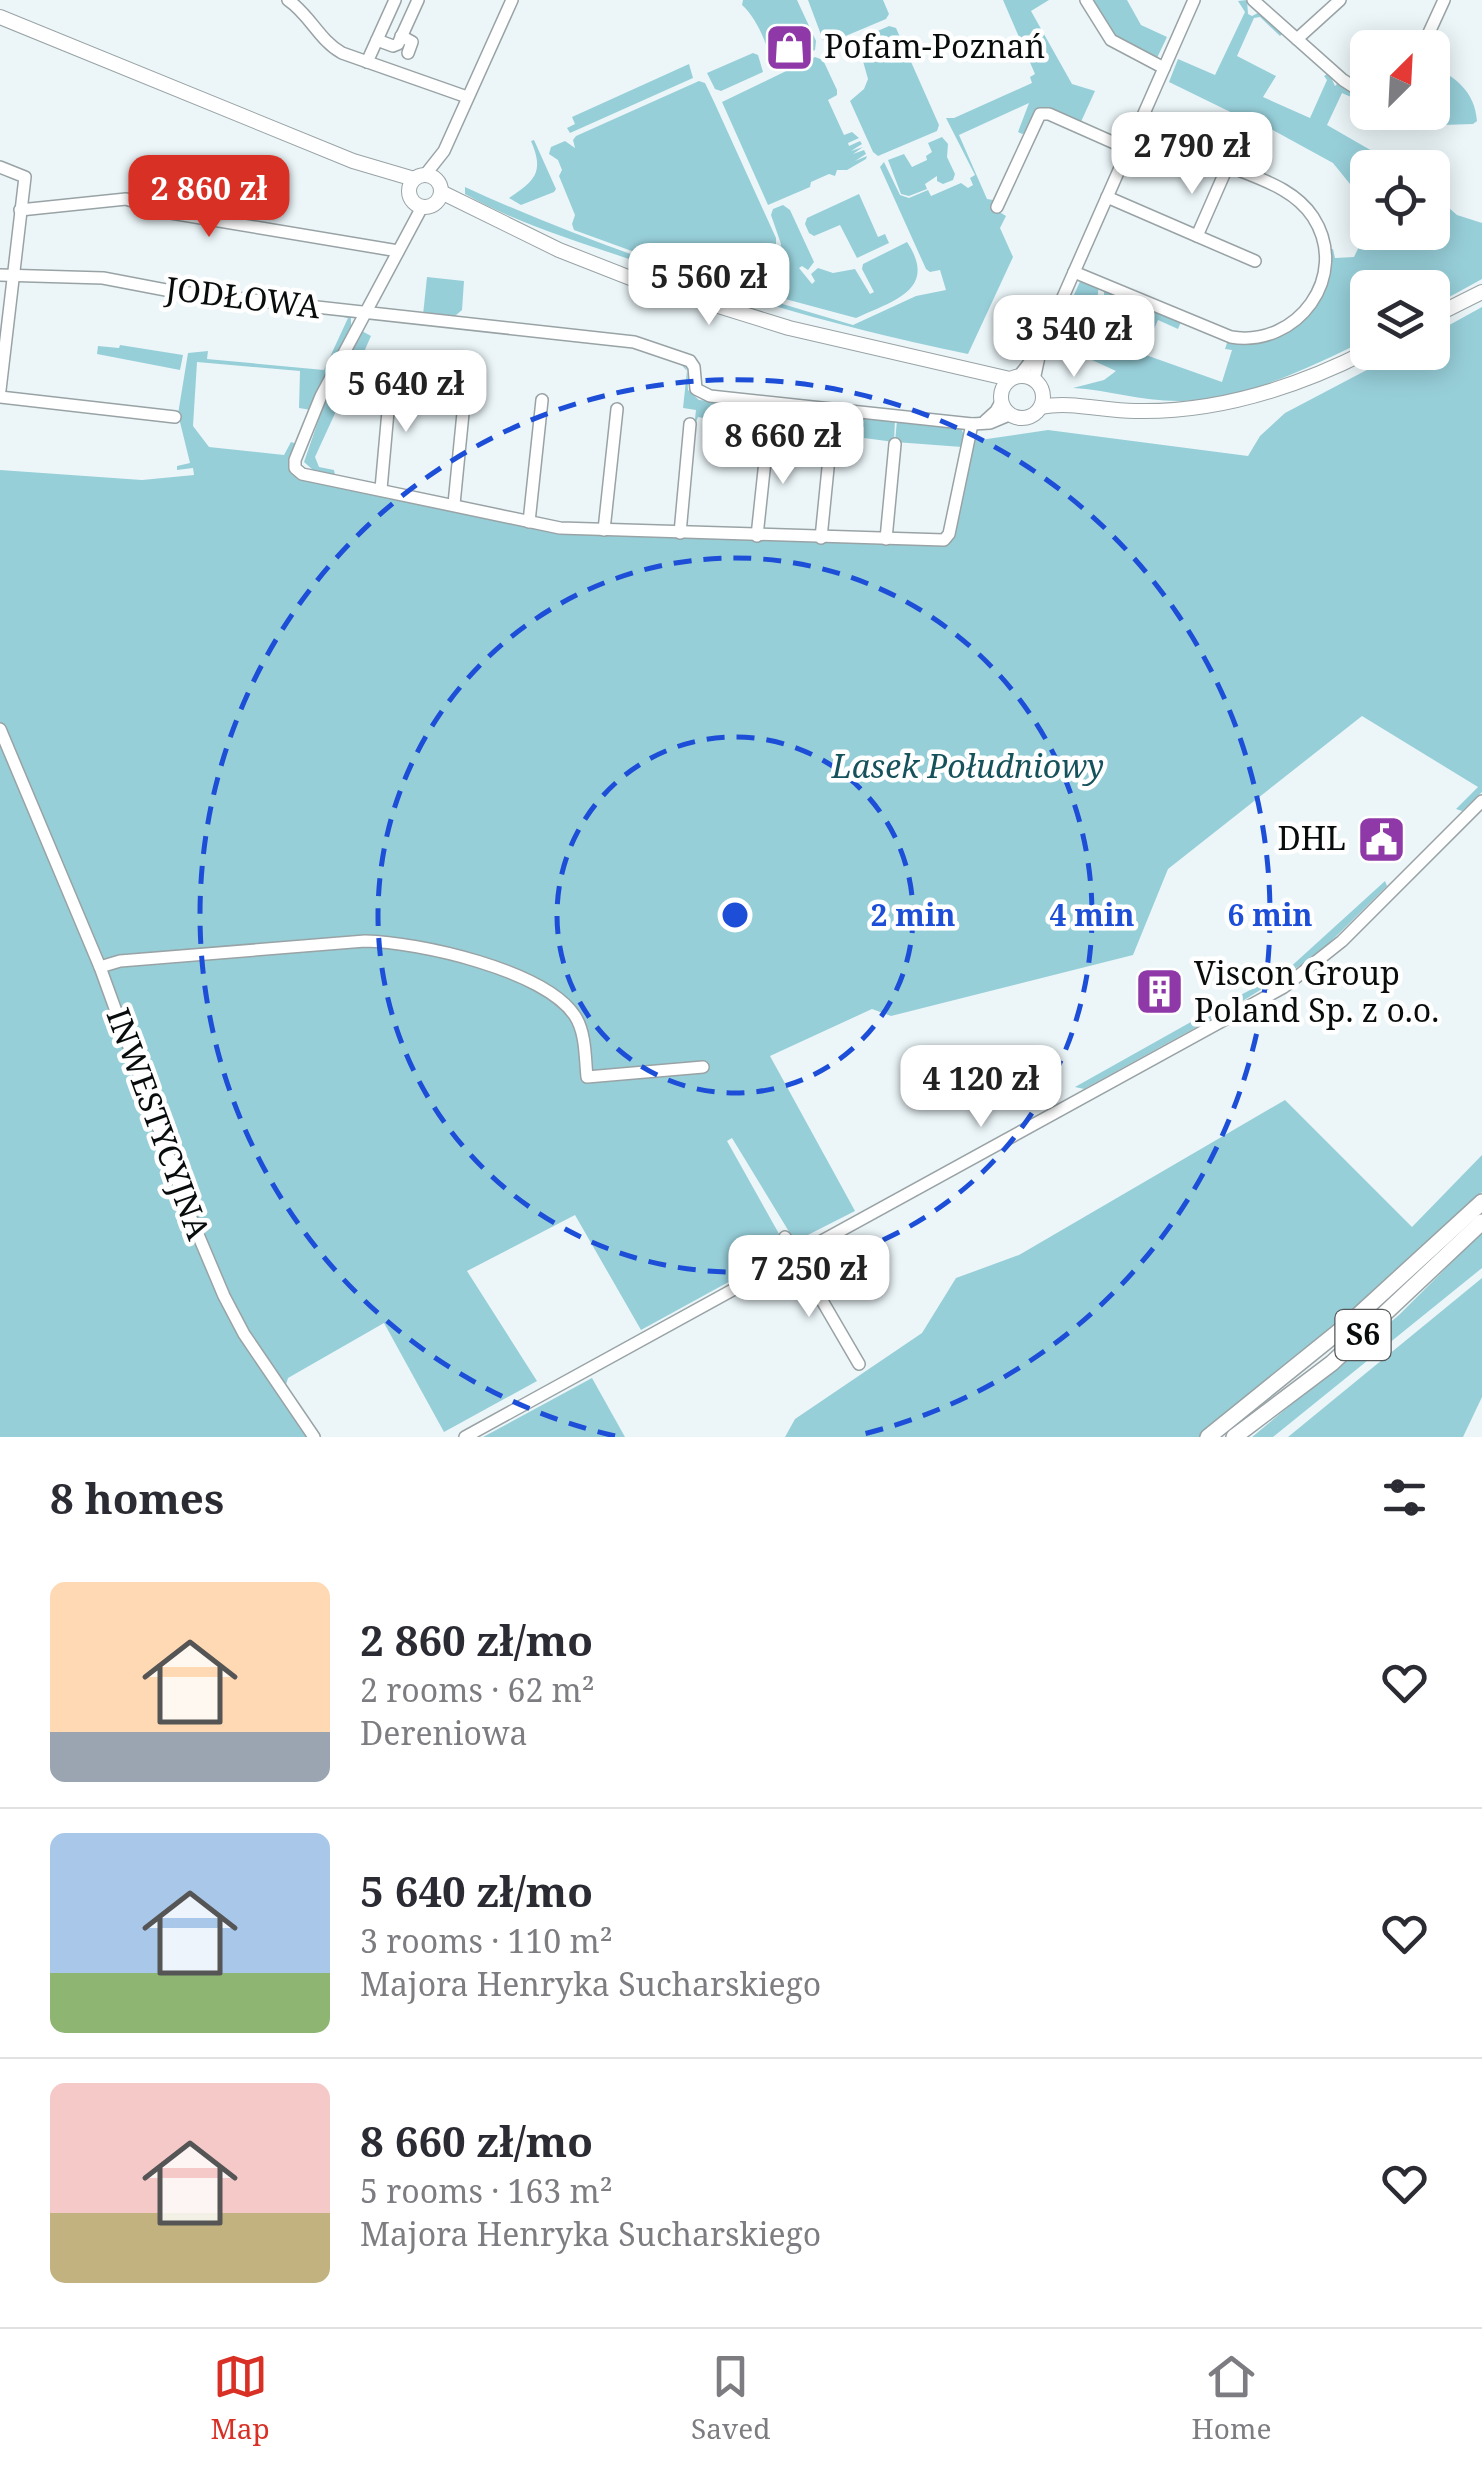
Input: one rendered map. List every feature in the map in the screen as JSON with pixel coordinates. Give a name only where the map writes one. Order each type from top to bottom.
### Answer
[{"type":"highway","name":"S6","points":[[1208,1437],[1353,1320],[1482,1202]]},
{"type":"highway","name":"S6","points":[[1234,1437],[1332,1362],[1482,1222]]},
{"type":"main road","points":[[0,18],[480,212],[558,250],[700,302],[789,328],[963,368],[1042,400],[1134,411],[1227,404],[1315,376],[1350,359]]},
{"type":"main road","points":[[1450,308],[1482,292]]},
{"type":"main road","points":[[1012,390],[1016,418],[1030,417],[1042,400]]},
{"type":"street","points":[[288,0],[307,15],[327,42],[367,62],[467,96]]},
{"type":"street","points":[[367,62],[395,0]]},
{"type":"street","points":[[377,40],[393,46],[418,0]]},
{"type":"street","points":[[512,0],[398,251],[321,396],[294,460],[297,470],[529,522],[604,530],[886,539],[947,539],[977,424],[996,412],[1041,347],[1194,0]]},
{"type":"street","points":[[1086,0],[1111,40],[1164,68]]},
{"type":"street","points":[[1253,0],[1350,85]]},
{"type":"street","points":[[1297,39],[1340,0]]},
{"type":"street","points":[[1430,30],[1444,0]]},
{"type":"street","points":[[401,36],[412,42],[408,53]]},
{"type":"street","points":[[997,207],[1040,114],[1128,149]]},
{"type":"street","points":[[1197,236],[1247,122]]},
{"type":"street","points":[[1074,272],[1231,337],[1258,338],[1288,328],[1312,305],[1322,282],[1326,257],[1322,236],[1313,217],[1291,194],[1229,166]]},
{"type":"street","points":[[0,167],[24,177],[6,275],[0,390]]},
{"type":"street","points":[[1107,197],[1255,261]]},
{"type":"street","points":[[20,210],[122,199],[171,213],[398,251]]},
{"type":"street","name":"JODŁOWA","points":[[6,275],[103,278],[171,291],[642,344],[693,363],[696,389],[710,396],[977,424]]},
{"type":"street","points":[[380,488],[391,378]]},
{"type":"street","points":[[454,504],[466,393]]},
{"type":"street","points":[[0,398],[175,417]]},
{"type":"street","points":[[529,522],[542,400]]},
{"type":"street","points":[[604,530],[617,410]]},
{"type":"street","points":[[680,533],[690,424]]},
{"type":"street","points":[[757,536],[768,433]]},
{"type":"street","points":[[821,538],[831,438]]},
{"type":"street","points":[[886,539],[895,444]]},
{"type":"street","name":"INWESTYCYJNA","points":[[0,729],[100,967],[191,1218],[224,1296],[244,1334],[314,1437]]},
{"type":"street","points":[[465,1437],[1284,987],[1342,941],[1482,801]]},
{"type":"street","points":[[100,967],[327,944],[394,944],[507,971],[562,1002],[579,1023],[587,1077],[704,1067]]},
{"type":"street","points":[[785,1237],[859,1364]]},
{"type":"green space","points":[[743,0],[797,0],[816,41],[815,50],[771,68],[762,35],[742,5]]},
{"type":"green space","points":[[808,0],[883,0],[889,14],[886,19],[829,43],[823,40]]},
{"type":"green space","points":[[1003,0],[1049,0],[1031,11],[1072,84],[1095,91],[1080,124],[1041,108],[1022,134],[1018,132],[1029,103],[959,135],[987,199],[993,200],[993,208],[1006,216],[1000,228],[1013,257],[968,354],[797,313],[713,287],[545,230],[465,194],[465,187],[656,263],[853,325],[916,296],[946,290],[940,270],[926,269],[880,167],[884,162],[900,195],[909,198],[928,190],[931,196],[961,183],[968,188],[973,185],[970,178],[975,175],[946,118],[954,118],[1032,83],[1030,77],[1035,74]]},
{"type":"green space","points":[[1088,0],[1127,0],[1141,25],[1167,37],[1156,60],[1115,40]]},
{"type":"green space","points":[[1247,0],[1248,14],[1260,12],[1284,32],[1280,36],[1260,17],[1254,18],[1237,56],[1276,76],[1263,97],[1310,118],[1327,80],[1324,76],[1329,73],[1335,86],[1339,82],[1350,92],[1350,97],[1342,93],[1327,125],[1370,150],[1350,150],[1350,184],[1333,163],[1260,123],[1255,134],[1247,137],[1240,153],[1252,165],[1250,172],[1235,164],[1245,134],[1251,134],[1255,124],[1169,82],[1178,59],[1215,75],[1245,12],[1238,1]]},
{"type":"green space","points":[[889,26],[896,28],[939,125],[937,131],[878,156],[850,101],[864,89],[868,79],[857,40]]},
{"type":"green space","points":[[753,53],[758,55],[763,72],[721,91],[715,89],[707,73]]},
{"type":"green space","points":[[815,57],[823,60],[837,90],[837,95],[828,100],[844,135],[852,132],[859,138],[849,146],[860,141],[862,144],[851,151],[863,147],[853,154],[864,150],[866,154],[855,161],[867,156],[847,170],[837,170],[835,176],[829,174],[768,205],[722,102]]},
{"type":"green space","points":[[689,64],[693,78],[570,133],[567,128],[575,124],[572,117]]},
{"type":"green space","points":[[1450,77],[1473,102],[1477,121],[1450,125]]},
{"type":"green space","points":[[699,81],[705,83],[776,238],[776,254],[765,288],[759,291],[684,270],[574,230],[575,215],[559,176],[562,170],[558,160],[549,154],[551,147],[565,141],[575,148],[576,136]]},
{"type":"green space","points":[[942,137],[948,144],[953,180],[943,184],[937,176],[925,184],[927,189],[909,196],[901,194],[888,160],[904,154],[912,167],[927,160],[932,152],[928,143]]},
{"type":"green space","points":[[534,140],[556,189],[521,205],[509,198],[535,175],[537,161],[531,141]]},
{"type":"green space","points":[[859,194],[878,237],[885,234],[889,243],[857,258],[840,225],[814,236],[805,224],[807,218]]},
{"type":"green space","points":[[783,205],[790,210],[814,262],[808,270],[799,268],[812,284],[815,281],[811,274],[818,268],[833,273],[855,269],[870,294],[874,292],[863,264],[907,242],[918,272],[914,283],[896,299],[856,318],[774,296],[771,288],[781,244],[771,215],[773,209]]},
{"type":"green space","points":[[1450,209],[1482,223],[1482,279],[1450,297],[1450,270],[1350,270],[1350,348],[1278,380],[1230,395],[1182,401],[1073,388],[1104,380],[1116,371],[1092,360],[1085,329],[1060,326],[1082,277],[1099,285],[1097,301],[1104,308],[1099,324],[1119,337],[1132,309],[1117,301],[1104,302],[1104,288],[1181,322],[1178,329],[1158,320],[1143,354],[1222,382],[1232,350],[1225,349],[1228,340],[1253,341],[1290,331],[1317,303],[1328,249],[1333,249],[1335,258],[1354,257],[1357,250],[1450,250]]},
{"type":"green space","points":[[427,277],[464,281],[462,310],[455,316],[423,315]]},
{"type":"green space","name":"Lasek Południowy","points":[[1482,307],[1482,792],[1462,811],[1456,809],[1478,787],[1362,716],[1168,869],[1133,955],[891,1016],[872,1009],[770,1056],[855,1211],[800,1239],[791,1235],[732,1138],[727,1141],[783,1241],[776,1256],[641,1330],[575,1215],[467,1271],[537,1381],[444,1432],[384,1323],[288,1378],[282,1398],[309,1437],[0,1437],[0,470],[142,480],[194,475],[193,468],[177,470],[177,466],[190,463],[178,414],[188,353],[208,351],[207,359],[324,370],[348,318],[344,314],[351,315],[351,326],[311,410],[299,408],[300,371],[197,362],[193,426],[209,447],[284,455],[291,442],[297,444],[289,466],[298,477],[590,534],[944,545],[952,539],[974,431],[980,440],[1048,430],[1248,456],[1260,436],[1285,413],[1367,370],[1450,370],[1450,325]]},
{"type":"green space","points":[[362,331],[371,336],[356,370],[380,378],[378,388],[348,385],[315,457],[319,467],[334,470],[335,475],[313,470],[304,462],[322,410]]},
{"type":"green space","points":[[120,345],[183,355],[180,370],[97,354],[98,346]]},
{"type":"green space","points":[[678,361],[687,369],[688,390],[699,400],[895,420],[894,442],[864,438],[864,427],[838,425],[836,435],[772,429],[759,474],[764,429],[698,417],[694,428],[696,410],[683,408],[687,371]]},
{"type":"green space","points":[[897,420],[961,428],[962,447],[895,442]]},
{"type":"green space","points":[[1385,881],[1387,886],[1317,955],[1241,1002],[1231,1000],[1286,971]]},
{"type":"green space","points":[[1223,1004],[1222,1013],[1084,1089],[1075,1087]]},
{"type":"green space","points":[[1285,1100],[1412,1227],[1482,1155],[1482,1192],[1361,1308],[1199,1437],[785,1437],[795,1419],[922,1333],[956,1278],[1019,1255]]},
{"type":"green space","points":[[1482,1232],[1482,1268],[1273,1437],[1252,1437],[1399,1315]]},
{"type":"green space","points":[[1482,1278],[1482,1397],[1463,1437],[1288,1437]]},
{"type":"green space","points":[[592,1378],[625,1437],[483,1437]]},
{"type":"place","name":"Pofam-Poznań","points":[[789,47]]},
{"type":"place","name":"DHL","points":[[1381,839]]},
{"type":"place","name":"Viscon Group Poland Sp. z o.o.","points":[[1159,992]]}]
